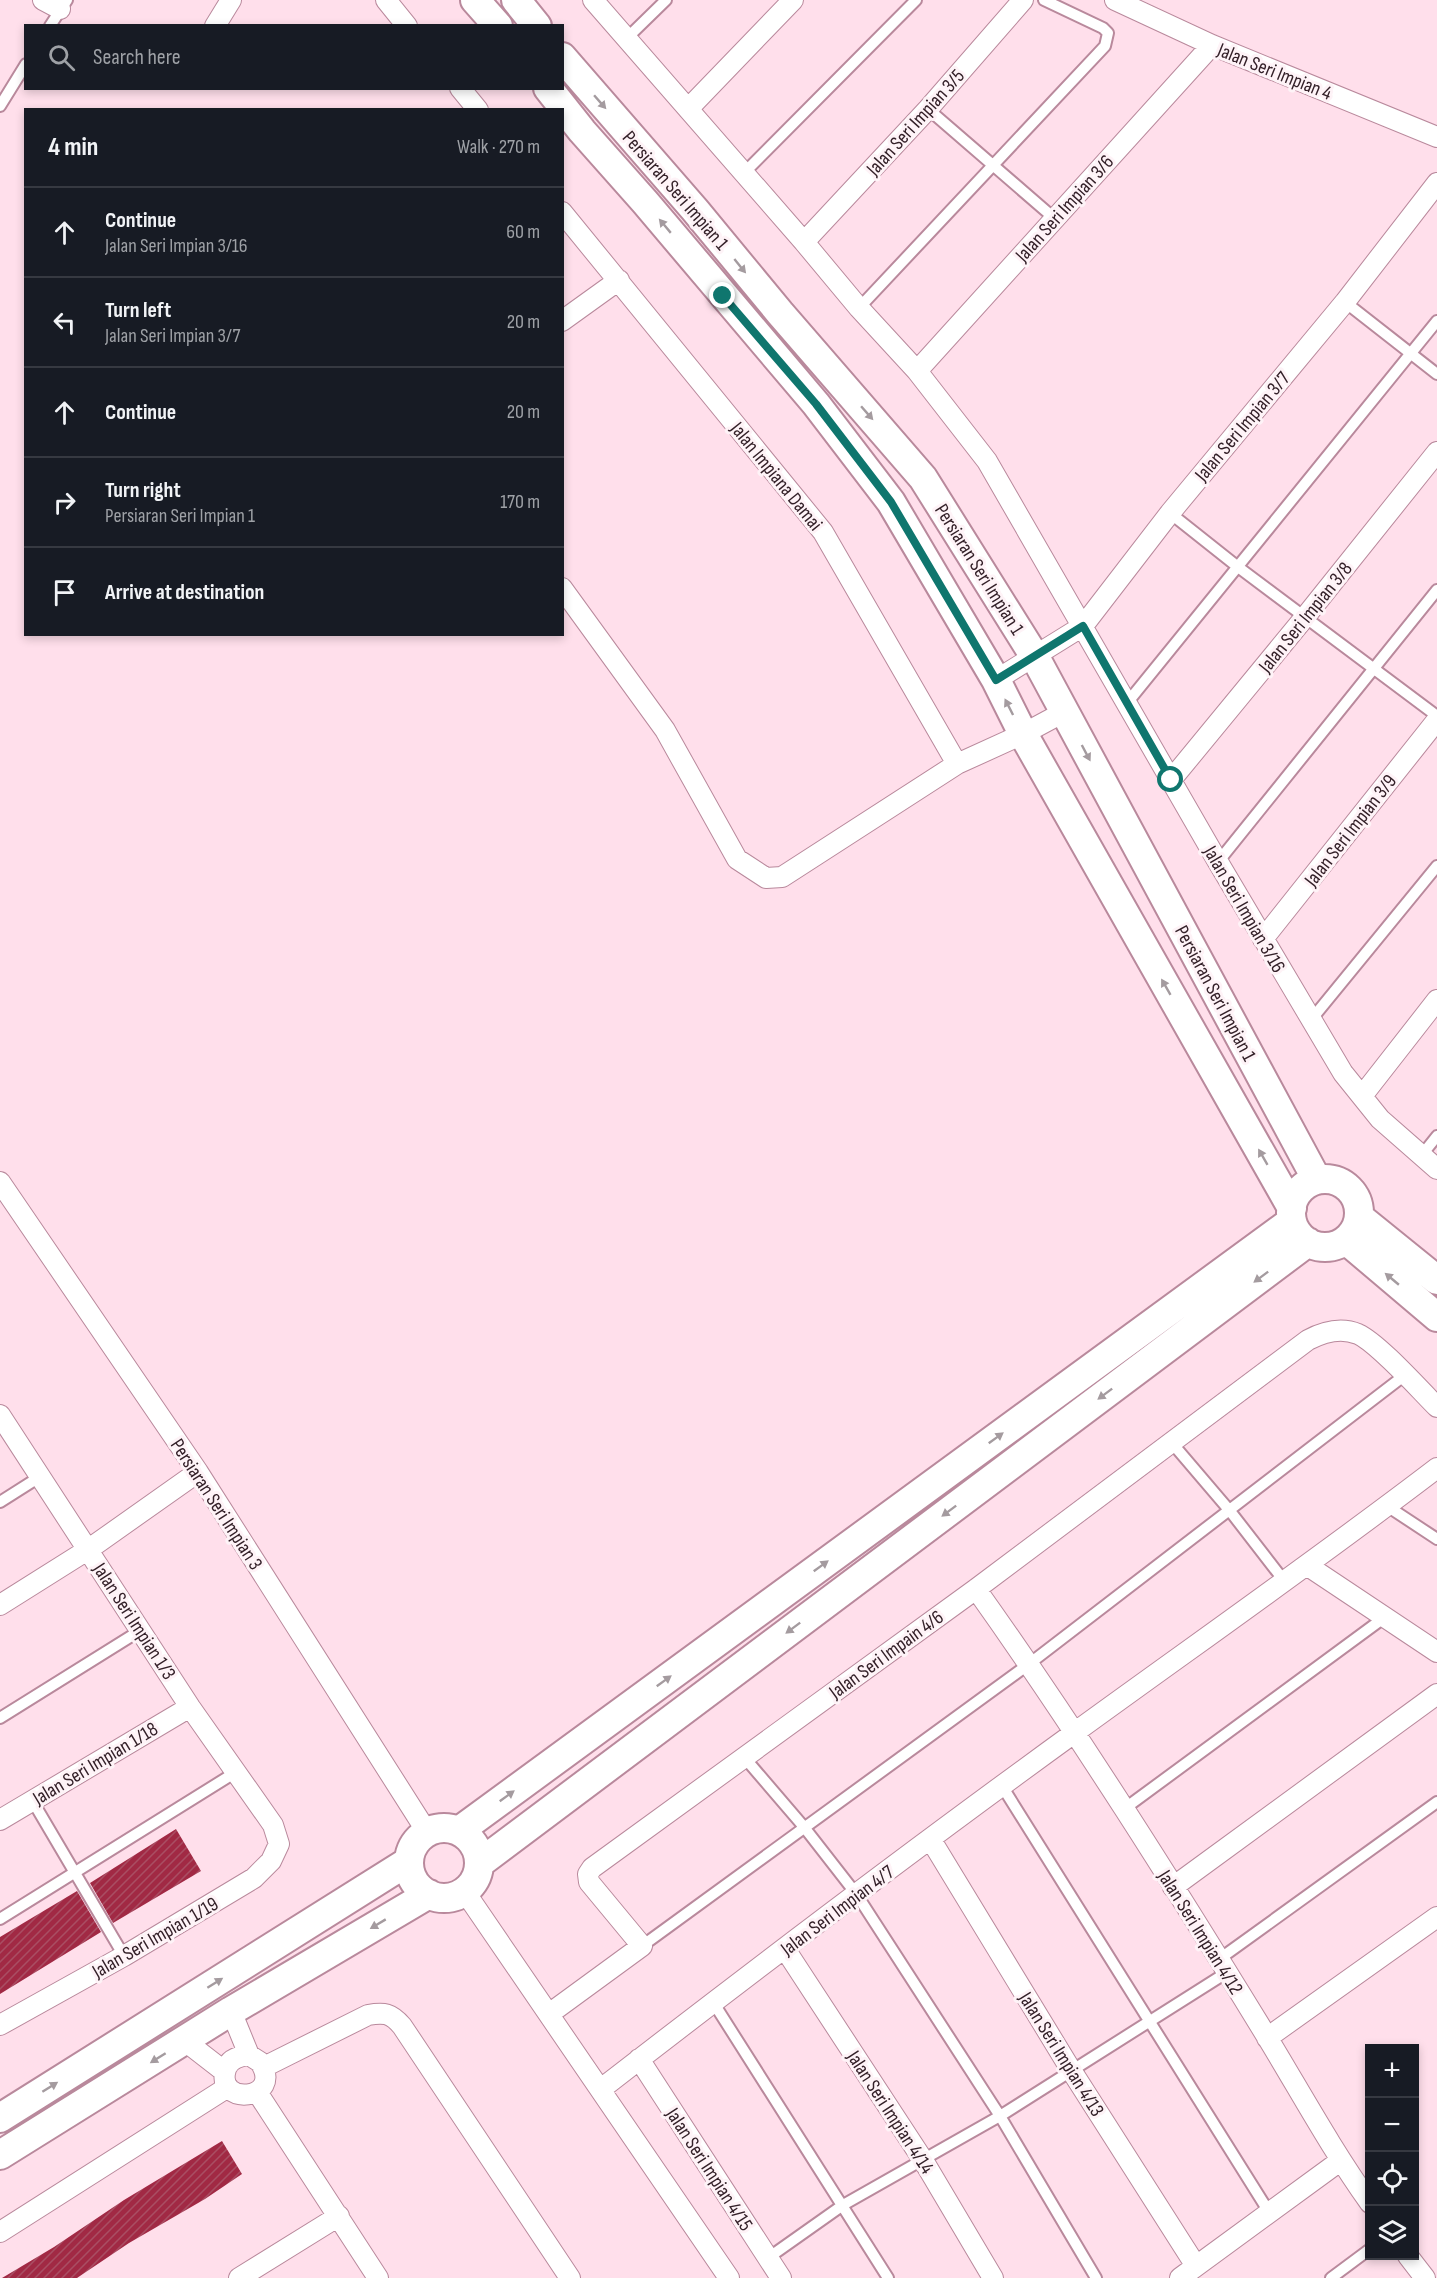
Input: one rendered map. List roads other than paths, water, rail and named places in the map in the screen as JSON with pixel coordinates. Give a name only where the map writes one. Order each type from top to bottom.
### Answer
[{"type":"street","points":[[216,24],[231,0]]},
{"type":"street","points":[[386,0],[405,24]]},
{"type":"street","points":[[475,0],[496,24]]},
{"type":"street","points":[[516,0],[535,24]]},
{"type":"street","name":"Jalan Seri Impian 3/16","points":[[593,0],[859,308],[917,370],[987,461],[1218,862],[1343,1072],[1380,1119],[1437,1169]]},
{"type":"street","points":[[688,110],[793,0]]},
{"type":"street","name":"Jalan Seri Impian 3/5","points":[[804,242],[928,110],[1023,0]]},
{"type":"street","name":"Jalan Seri Impian 4","points":[[1115,0],[1212,45],[1437,137]]},
{"type":"street","name":"Jalan Seri Impian 3/6","points":[[917,370],[1212,45]]},
{"type":"street","name":"Persiaran Seri Impian 1","points":[[564,59],[923,478],[1035,657],[1317,1180]]},
{"type":"street","points":[[461,90],[473,108]]},
{"type":"street","name":"Persiaran Seri Impian 1","points":[[550,90],[564,108]]},
{"type":"street","name":"Persiaran Seri Impian 1","points":[[564,108],[816,404],[891,502],[996,680],[1023,734],[1297,1223]]},
{"type":"street","name":"Jalan Seri Impian 3/7","points":[[996,680],[1083,626],[1170,513],[1345,302],[1437,183]]},
{"type":"street","name":"Jalan Impiana Damai","points":[[564,214],[823,532],[957,764]]},
{"type":"street","points":[[564,320],[619,280]]},
{"type":"street","name":"Jalan Seri Impian 3/8","points":[[1171,780],[1437,452]]},
{"type":"street","points":[[564,591],[665,730],[737,859],[766,878],[782,877],[957,764],[1023,734],[1064,712]]},
{"type":"street","name":"Jalan Seri Impian 3/9","points":[[1263,939],[1437,718]]},
{"type":"street","points":[[1362,1096],[1437,1000]]},
{"type":"street","points":[[1330,1179],[1343,1183],[1353,1192],[1359,1204],[1353,1228],[1334,1245],[1320,1246],[1297,1223],[1296,1195],[1305,1185],[1317,1180],[1330,1179]]},
{"type":"street","name":"Persiaran Seri Impian 3","points":[[0,1182],[198,1472],[427,1832]]},
{"type":"street","points":[[459,1831],[1297,1223]]},
{"type":"street","points":[[480,1863],[1297,1223]]},
{"type":"street","points":[[1353,1228],[1437,1280]]},
{"type":"street","points":[[1353,1228],[1437,1317]]},
{"type":"street","name":"Jalan Seri Impain 4/6","points":[[642,1946],[589,1882],[588,1874],[592,1868],[975,1589],[1308,1340],[1332,1330],[1357,1334],[1405,1375]]},
{"type":"street","points":[[1405,1375],[1437,1407]]},
{"type":"street","name":"Jalan Seri Impian 1/3","points":[[0,1415],[190,1707],[273,1825]]},
{"type":"street","name":"Jalan Seri Impian 4/7","points":[[601,2089],[713,2002],[1002,1786],[1308,1566],[1437,1468]]},
{"type":"street","points":[[0,1605],[89,1549],[198,1472]]},
{"type":"street","points":[[1308,1566],[1437,1652]]},
{"type":"street","name":"Jalan Seri Impian 4/12","points":[[975,1589],[1075,1732],[1267,2038],[1340,2161],[1365,2196]]},
{"type":"street","points":[[1173,1887],[1437,1694]]},
{"type":"street","name":"Jalan Seri Impian 1/18","points":[[0,1820],[190,1707]]},
{"type":"street","name":"Jalan Seri Impian 1/19","points":[[0,2025],[124,1956],[254,1878],[271,1861],[279,1844],[273,1825]]},
{"type":"street","points":[[443,1828],[459,1831],[470,1839],[477,1850],[480,1863],[478,1874],[473,1884],[465,1892],[448,1898],[429,1894],[418,1886],[411,1874],[409,1861],[418,1839],[427,1832],[443,1828]]},
{"type":"street","name":"Jalan Seri Impian 4/13","points":[[931,1840],[1071,2070],[1196,2266]]},
{"type":"street","points":[[0,2118],[409,1861]]},
{"type":"street","points":[[465,1892],[729,2278]]},
{"type":"street","points":[[0,2155],[231,2011],[429,1894]]},
{"type":"street","points":[[1267,2038],[1437,1917]]},
{"type":"street","points":[[549,2014],[642,1946]]},
{"type":"street","name":"Jalan Seri Impian 4/14","points":[[785,1949],[923,2160],[993,2278]]},
{"type":"street","points":[[185,2041],[227,2080],[236,2094],[247,2096],[257,2092],[263,2086],[266,2077],[231,2011]]},
{"type":"street","points":[[227,2080],[228,2065],[233,2059],[256,2061],[368,2015],[381,2012],[392,2015],[402,2026],[570,2278]]},
{"type":"street","name":"Jalan Seri Impian 4/15","points":[[639,2059],[781,2278]]},
{"type":"street","points":[[0,2232],[227,2080]]},
{"type":"street","points":[[257,2092],[378,2278]]},
{"type":"street","points":[[1180,2278],[1340,2161]]},
{"type":"street","points":[[239,2278],[339,2216]]},
{"type":"street","points":[[1411,2260],[1425,2278]]},
{"type":"lane","points":[[626,39],[666,0]]},
{"type":"lane","points":[[744,173],[916,0]]},
{"type":"lane","points":[[859,308],[1105,46],[1108,33],[1103,28],[1044,0]]},
{"type":"lane","points":[[0,106],[4,92],[24,67]]},
{"type":"lane","points":[[928,110],[995,165],[1054,218]]},
{"type":"lane","points":[[1345,302],[1437,374]]},
{"type":"lane","points":[[1127,703],[1437,321]]},
{"type":"lane","points":[[1170,513],[1437,718]]},
{"type":"lane","points":[[1218,862],[1437,590]]},
{"type":"lane","points":[[1311,1020],[1437,866]]},
{"type":"lane","points":[[1421,1156],[1437,1136]]},
{"type":"lane","points":[[642,1946],[1029,1664],[1405,1375]]},
{"type":"lane","points":[[1172,1443],[1230,1511],[1285,1582]]},
{"type":"lane","points":[[0,1502],[41,1476]]},
{"type":"lane","points":[[1387,1506],[1437,1539]]},
{"type":"lane","points":[[1124,1809],[1384,1617]]},
{"type":"lane","points":[[0,1718],[141,1630]]},
{"type":"lane","points":[[744,1757],[804,1827],[857,1895],[1000,2116],[1096,2278]]},
{"type":"lane","points":[[0,1920],[236,1772]]},
{"type":"lane","points":[[1002,1786],[1269,2212]]},
{"type":"lane","points":[[32,1800],[124,1956]]},
{"type":"lane","points":[[768,2258],[843,2205],[1000,2116],[1148,2022],[1437,1802]]},
{"type":"lane","points":[[713,2002],[888,2278]]},
{"type":"lane","points":[[1331,2278],[1365,2253]]}]
